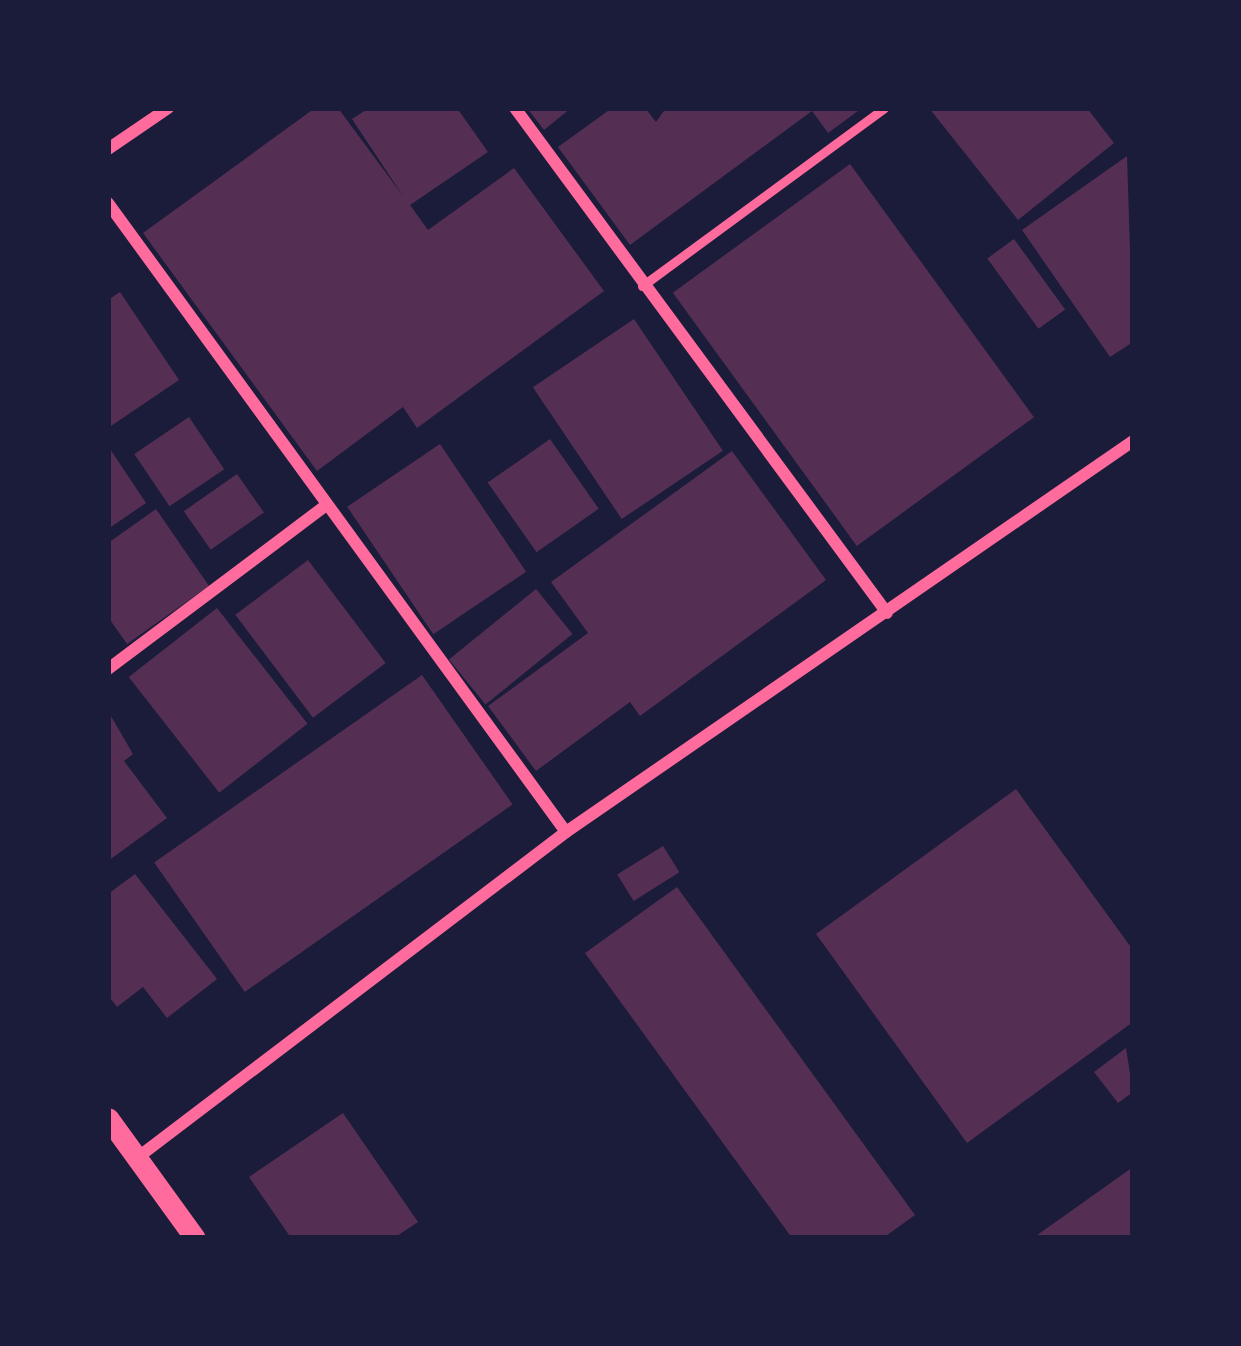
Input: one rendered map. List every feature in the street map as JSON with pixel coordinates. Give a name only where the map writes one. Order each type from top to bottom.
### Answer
[{"type":"street","points":[[108,149],[169,108]]},
{"type":"street","points":[[515,108],[887,613]]},
{"type":"street","points":[[108,203],[566,832]]},
{"type":"street","points":[[137,1158],[566,832],[1133,442]]},
{"type":"street","points":[[108,669],[325,506]]},
{"type":"street","points":[[108,1118],[195,1238]]},
{"type":"lane","points":[[642,286],[884,108]]},
{"type":"building","points":[[315,108],[338,108],[403,196],[352,119],[369,108],[457,108],[488,152],[410,205],[428,230],[514,168],[604,291],[417,428],[403,407],[317,471],[143,233]]},
{"type":"building","points":[[527,108],[571,108],[544,130]]},
{"type":"building","points":[[612,108],[645,108],[656,122],[666,108],[862,108],[828,133],[812,111],[630,245],[558,147]]},
{"type":"building","points":[[929,108],[1087,108],[1114,143],[1018,220]]},
{"type":"building","points":[[1127,156],[1133,342],[1110,357],[1022,230]]},
{"type":"building","points":[[850,164],[1034,417],[857,546],[673,293]]},
{"type":"building","points":[[1014,239],[1065,309],[1038,329],[987,258]]},
{"type":"building","points":[[120,292],[179,380],[108,428],[108,300]]},
{"type":"building","points":[[634,319],[723,451],[622,519],[533,387]]},
{"type":"building","points":[[189,417],[224,469],[170,506],[134,454]]},
{"type":"building","points":[[550,439],[599,509],[536,552],[488,483]]},
{"type":"building","points":[[440,444],[526,572],[433,634],[347,507]]},
{"type":"building","points":[[108,446],[146,503],[108,529]]},
{"type":"building","points":[[732,451],[826,580],[640,716],[630,702],[536,771],[488,706],[588,633],[551,582]]},
{"type":"building","points":[[237,474],[264,513],[211,550],[184,511]]},
{"type":"building","points":[[156,509],[209,586],[127,644],[108,617],[108,543]]},
{"type":"building","points":[[308,560],[386,663],[313,718],[235,615]]},
{"type":"building","points":[[536,589],[573,634],[485,705],[449,659]]},
{"type":"building","points":[[217,608],[308,724],[219,793],[129,677]]},
{"type":"building","points":[[422,675],[513,804],[245,992],[154,863]]},
{"type":"building","points":[[108,711],[133,754],[124,761],[167,818],[108,861]]},
{"type":"building","points":[[1016,789],[1133,950],[1133,1022],[967,1143],[816,934]]},
{"type":"building","points":[[663,846],[679,872],[634,901],[617,875]]},
{"type":"building","points":[[135,874],[217,979],[167,1018],[143,987],[117,1007],[108,995],[108,894]]},
{"type":"building","points":[[677,887],[915,1215],[883,1238],[792,1238],[585,953]]},
{"type":"building","points":[[1126,1048],[1133,1092],[1118,1103],[1094,1072]]},
{"type":"building","points":[[343,1113],[418,1222],[394,1238],[291,1238],[249,1177]]},
{"type":"building","points":[[1133,1167],[1133,1238],[1033,1238]]}]
